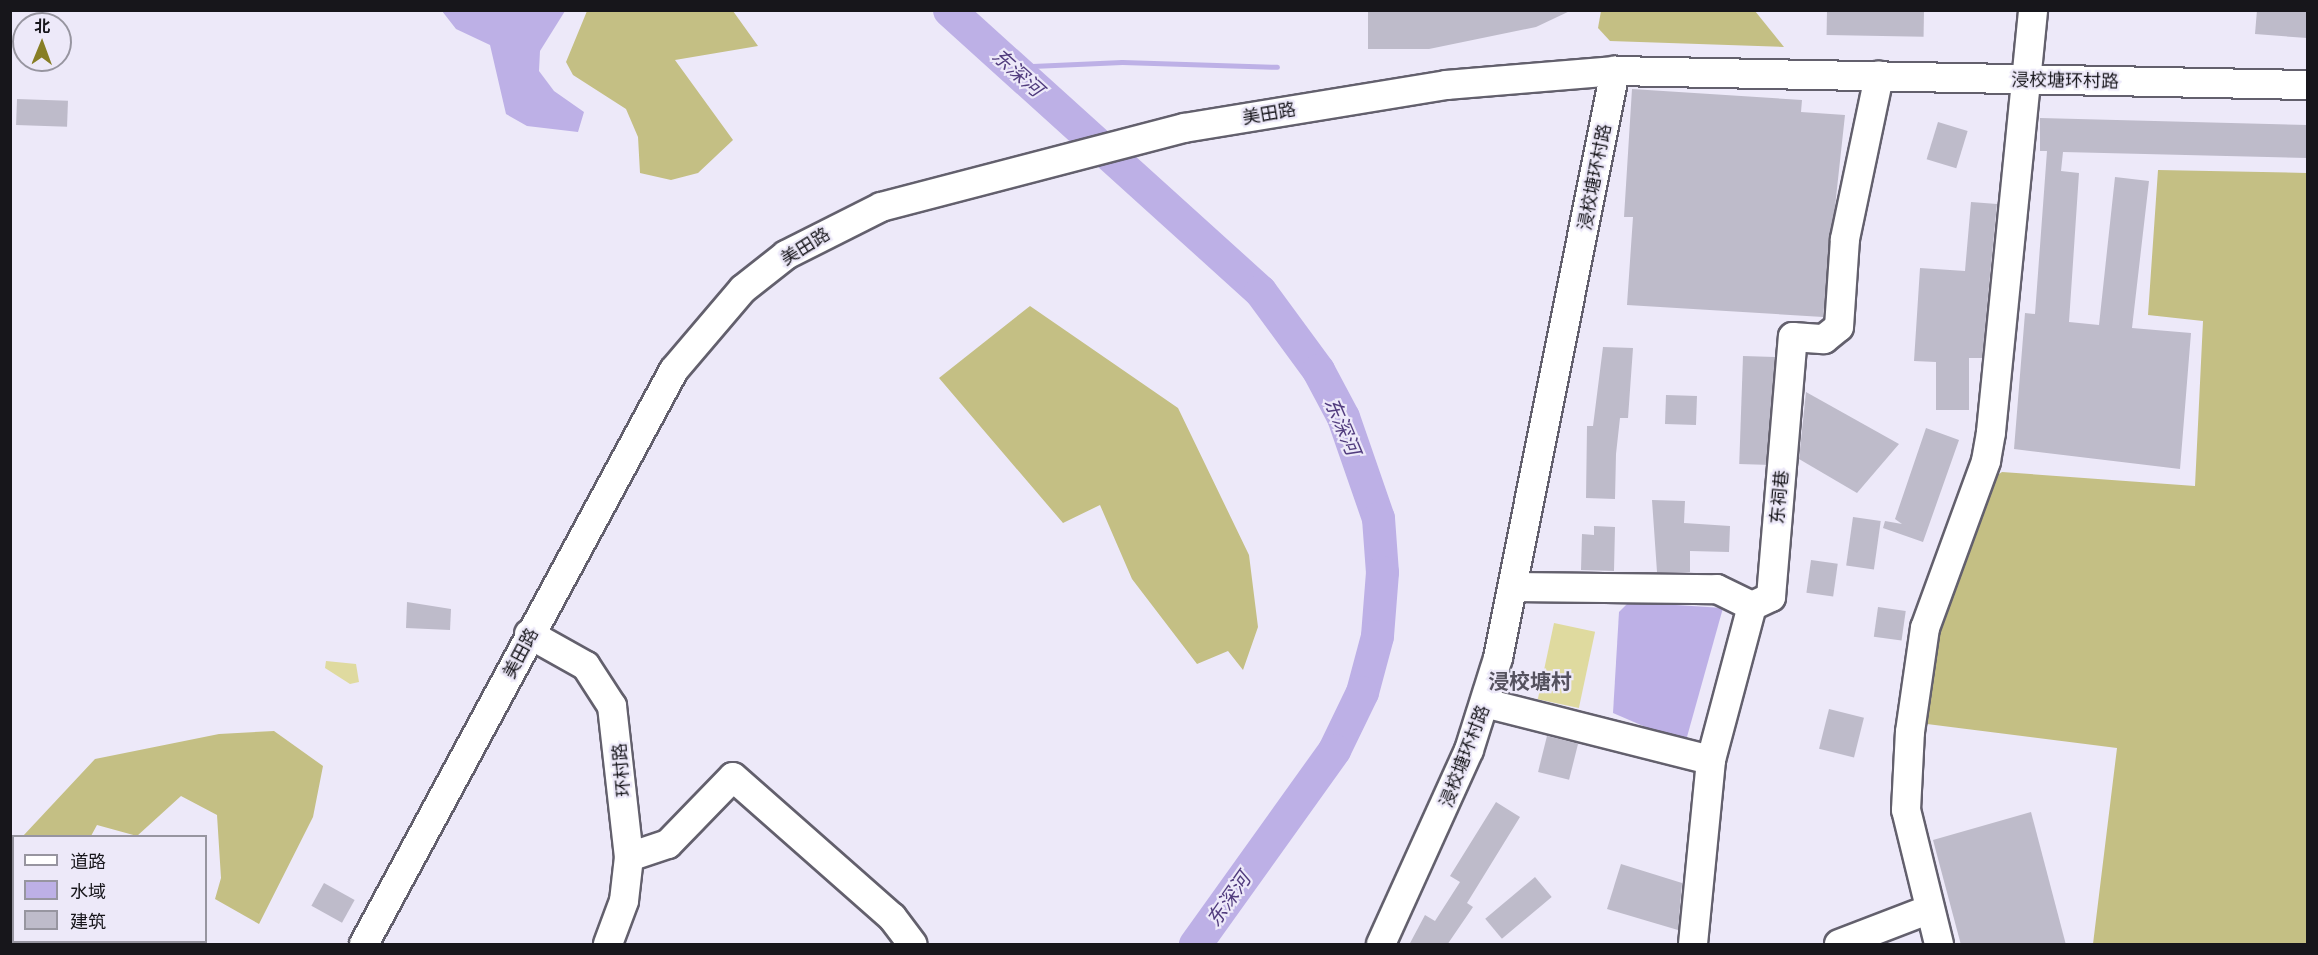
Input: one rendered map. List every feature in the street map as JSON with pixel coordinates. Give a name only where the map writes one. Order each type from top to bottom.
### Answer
[{"type":"street","points":[[1939,945],[1906,810],[1916,680],[1939,578],[1986,461],[2033,10]]},
{"type":"street","name":"浸校塘环村路","points":[[1381,945],[1450,796],[1485,703],[1514,587],[1615,71],[2307,85]]},
{"type":"street","name":"美田路","points":[[364,945],[674,370],[743,289],[830,228],[881,207],[983,177],[1184,128],[1446,85],[1615,71]]},
{"type":"street","name":"东祠巷","points":[[1752,606],[1771,597],[1793,337],[1824,339],[1839,327],[1845,239],[1879,76]]},
{"type":"street","points":[[1514,587],[1717,589],[1752,606],[1711,760],[1693,945]]},
{"type":"street","name":"环村路","points":[[530,634],[586,666],[606,689],[617,723],[629,857],[624,901],[608,945]]},
{"type":"street","points":[[1485,703],[1711,760]]},
{"type":"street","points":[[629,857],[668,844],[733,777],[892,917],[912,945]]},
{"type":"street","points":[[1839,945],[1930,909]]},
{"type":"shaded area","points":[[587,11],[733,11],[758,46],[675,60],[733,140],[698,173],[671,180],[640,173],[638,137],[626,109],[573,75],[566,62]]},
{"type":"shaded area","points":[[1601,11],[1755,11],[1784,47],[1610,41],[1598,28]]},
{"type":"shaded area","points":[[2158,170],[2307,173],[2307,944],[2093,944],[2117,748],[1927,724],[1938,640],[1959,560],[1988,481],[2002,472],[2195,486],[2203,321],[2148,315]]},
{"type":"shaded area","points":[[1030,306],[1178,408],[1249,555],[1258,627],[1243,670],[1228,651],[1197,664],[1132,579],[1100,505],[1063,523],[939,378]]},
{"type":"shaded area","points":[[1554,623],[1595,632],[1579,708],[1538,699]]},
{"type":"shaded area","points":[[326,661],[356,664],[359,682],[350,684],[325,668]]},
{"type":"shaded area","points":[[274,731],[323,766],[313,817],[259,924],[215,899],[221,878],[217,815],[181,796],[138,835],[97,825],[92,835],[24,835],[95,759],[219,734]]},
{"type":"water","points":[[442,11],[565,11],[540,51],[539,71],[554,91],[584,112],[578,132],[527,126],[506,114],[490,45],[456,29]]},
{"type":"water","points":[[1629,602],[1723,608],[1685,744],[1613,713],[1619,612]]},
{"type":"building","points":[[1368,10],[1572,10],[1536,27],[1429,49],[1368,49]]},
{"type":"building","points":[[1827,10],[1924,12],[1924,37],[1827,35]]},
{"type":"building","points":[[2257,10],[2307,10],[2307,38],[2255,34]]},
{"type":"building","points":[[1632,89],[1802,100],[1801,112],[1845,115],[1823,317],[1627,305],[1633,217],[1624,217]]},
{"type":"building","points":[[17,99],[68,101],[67,127],[16,125]]},
{"type":"building","points":[[2040,118],[2307,125],[2307,158],[2063,152],[2061,171],[2079,173],[2069,322],[2099,325],[2115,177],[2149,181],[2132,328],[2191,333],[2180,469],[2014,449],[2025,313],[2035,314],[2047,151],[2040,151]]},
{"type":"building","points":[[1938,122],[1968,131],[1956,168],[1927,159]]},
{"type":"building","points":[[1971,202],[1997,204],[1982,358],[1969,358],[1969,410],[1936,410],[1936,362],[1914,361],[1920,268],[1965,271]]},
{"type":"building","points":[[1603,347],[1633,348],[1628,418],[1620,418],[1615,499],[1586,498],[1587,426],[1593,426]]},
{"type":"building","points":[[1743,356],[1775,357],[1771,465],[1739,464]]},
{"type":"building","points":[[1806,392],[1899,444],[1857,493],[1799,459]]},
{"type":"building","points":[[1666,395],[1697,396],[1696,425],[1665,424]]},
{"type":"building","points":[[1926,428],[1959,440],[1923,542],[1883,528],[1885,521],[1902,524],[1895,519]]},
{"type":"building","points":[[1652,500],[1685,501],[1684,523],[1730,526],[1729,552],[1690,551],[1690,572],[1657,572]]},
{"type":"building","points":[[1853,517],[1881,521],[1874,569],[1846,566]]},
{"type":"building","points":[[1594,526],[1615,527],[1614,571],[1581,570],[1582,534],[1594,535]]},
{"type":"building","points":[[1811,560],[1838,564],[1833,596],[1806,593]]},
{"type":"building","points":[[407,602],[451,609],[450,630],[406,628]]},
{"type":"building","points":[[1878,607],[1906,611],[1902,641],[1874,637]]},
{"type":"building","points":[[1829,709],[1864,718],[1854,757],[1819,749]]},
{"type":"building","points":[[1547,736],[1578,744],[1569,780],[1538,772]]},
{"type":"building","points":[[1496,802],[1520,817],[1467,903],[1473,907],[1447,945],[1409,945],[1425,915],[1435,921],[1460,882],[1450,876]]},
{"type":"building","points":[[2031,812],[2066,945],[1961,945],[1933,840]]},
{"type":"building","points":[[1621,864],[1682,883],[1678,930],[1607,909]]},
{"type":"building","points":[[1535,877],[1552,897],[1502,939],[1485,919]]},
{"type":"building","points":[[324,883],[355,900],[342,923],[311,906]]},
{"type":"waterway","name":"东深河","points":[[949,10],[1260,291],[1318,370],[1343,417],[1378,518],[1382,572],[1377,636],[1362,692],[1334,750],[1195,944]]},
{"type":"waterway","points":[[1012,67],[1122,62],[1277,67]]},
{"type":"district","name":"浸校塘村","points":[[1530,681]]}]
